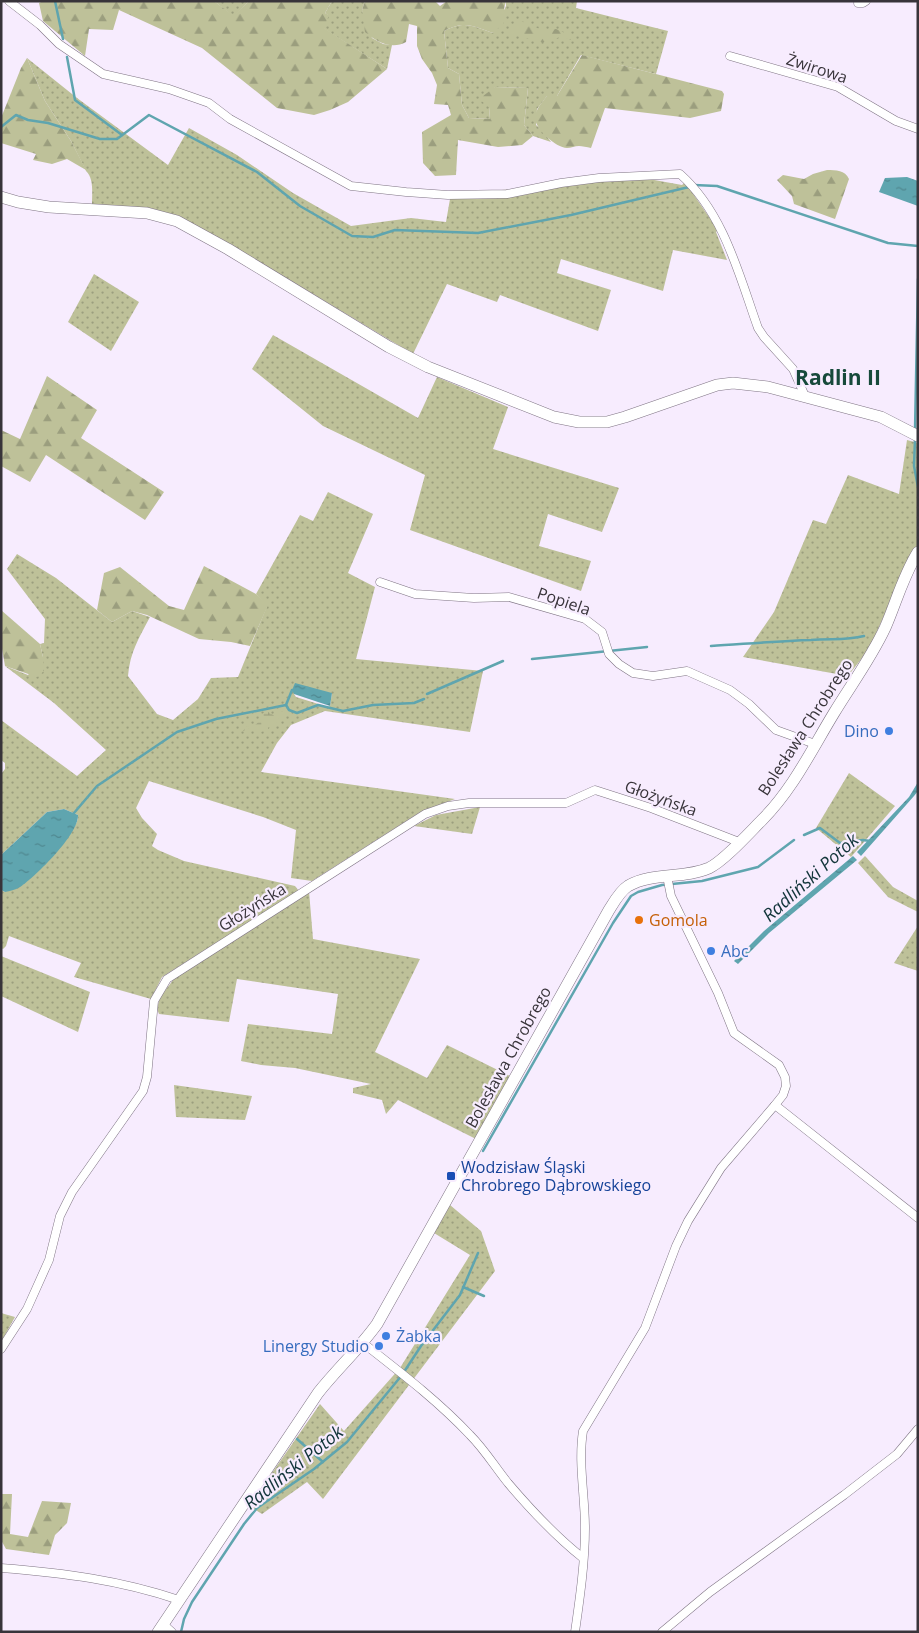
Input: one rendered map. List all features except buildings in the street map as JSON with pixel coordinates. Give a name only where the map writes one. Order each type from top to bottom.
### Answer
[{"type":"street","points":[[9,1],[40,25],[59,44],[103,74],[169,89],[209,104],[230,119],[351,186],[448,195],[507,194],[561,183],[599,178],[680,174],[689,182],[715,218],[728,245],[758,328],[793,369],[805,396]]},
{"type":"street","name":"Żwirowa","points":[[730,56],[838,87],[896,121],[918,129]]},
{"type":"street","points":[[1,197],[49,207],[147,213],[177,221],[228,249],[389,348],[428,367],[535,411],[567,421],[607,422],[625,418],[717,385],[733,383],[768,387],[881,417],[918,436]]},
{"type":"street","name":"Bolesława Chrobrego","points":[[165,1629],[179,1600],[318,1393],[331,1376],[363,1344],[377,1324],[619,895],[628,886],[643,880],[668,883],[710,867],[764,818],[781,798],[869,659],[885,628],[899,588],[918,552]]},
{"type":"street","name":"Popiela","points":[[380,582],[415,594],[474,598],[508,597],[586,619],[602,632],[608,651],[619,664],[633,673],[642,676],[653,676],[687,671],[730,690],[749,704],[776,730],[815,744]]},
{"type":"street","name":"Głożyńska","points":[[1,1349],[27,1309],[49,1260],[60,1216],[72,1192],[142,1091],[147,1077],[154,1001],[167,979],[174,974],[424,814],[448,806],[470,803],[566,803],[594,790],[651,808],[739,842]]},
{"type":"street","points":[[575,1632],[585,1528],[581,1445],[583,1431],[645,1328],[676,1246],[688,1221],[721,1168],[783,1095],[786,1086],[785,1077],[779,1064],[734,1033],[718,993],[671,896],[668,883]]},
{"type":"street","points":[[775,1104],[918,1218]]},
{"type":"street","points":[[363,1344],[395,1368],[470,1434],[542,1521],[565,1544],[583,1558]]},
{"type":"street","points":[[662,1632],[710,1592],[844,1495],[897,1454],[918,1429]]},
{"type":"street","points":[[1,1568],[110,1581],[137,1586],[179,1600]]},
{"type":"green space","points":[[43,1],[214,1],[234,16],[249,1],[332,1],[325,13],[329,15],[324,28],[387,69],[348,102],[330,110],[314,115],[277,108],[202,48],[119,10],[113,30],[89,29],[85,56],[43,21],[39,3]]},
{"type":"green space","points":[[214,1],[249,1],[234,17]]},
{"type":"green space","points":[[332,1],[365,1],[362,10],[372,38],[383,44],[392,45],[387,69],[323,28],[328,15],[325,13]]},
{"type":"green space","points":[[365,1],[435,1],[440,6],[447,1],[506,1],[504,9],[506,18],[503,24],[493,33],[469,25],[458,26],[444,31],[448,68],[459,74],[462,105],[469,118],[490,119],[489,107],[479,99],[495,87],[528,88],[524,125],[533,136],[522,145],[498,147],[458,140],[456,175],[435,176],[423,163],[422,132],[451,115],[448,105],[434,104],[437,85],[417,46],[417,26],[409,24],[406,42],[390,45],[379,42],[365,32],[362,10]]},
{"type":"green space","points":[[506,1],[577,1],[576,8],[668,31],[656,74],[581,55],[557,96],[547,96],[537,109],[536,125],[551,142],[533,136],[524,125],[528,88],[495,87],[489,107],[490,119],[469,118],[462,105],[459,74],[448,68],[444,31],[458,26],[469,25],[493,33],[506,6]]},
{"type":"green space","points":[[521,21],[544,31],[556,29],[574,37],[575,41],[560,37],[541,42],[510,34],[513,26]]},
{"type":"green space","points":[[582,55],[722,91],[724,94],[721,111],[690,118],[605,108],[591,148],[579,146],[569,148],[557,145],[542,132],[535,117],[547,96],[557,96]]},
{"type":"green space","points":[[27,58],[77,98],[168,165],[189,128],[237,155],[293,193],[351,226],[411,218],[446,222],[450,199],[484,191],[521,189],[621,174],[682,185],[685,182],[718,230],[716,232],[727,260],[673,250],[663,291],[561,259],[557,273],[611,290],[598,331],[500,295],[497,302],[447,284],[413,354],[221,239],[172,214],[92,204],[92,186],[89,174],[71,141],[45,101]]},
{"type":"green space","points":[[27,58],[45,101],[71,141],[86,170],[67,159],[52,164],[33,160],[36,154],[1,143],[1,118],[21,68]]},
{"type":"green space","points":[[827,170],[843,172],[849,179],[835,219],[794,204],[792,196],[777,180],[783,175],[804,179]]},
{"type":"green space","points":[[94,274],[139,302],[111,351],[68,322]]},
{"type":"green space","points":[[273,335],[418,418],[437,377],[508,407],[493,449],[619,488],[602,532],[548,514],[539,546],[591,561],[581,591],[410,530],[425,475],[323,426],[252,369]]},
{"type":"green space","points":[[47,376],[97,410],[81,438],[164,492],[145,520],[46,455],[30,482],[1,466],[1,430],[20,439]]},
{"type":"green space","points":[[907,440],[918,443],[918,544],[869,649],[848,676],[743,657],[774,612],[813,520],[826,524],[848,475],[899,494]]},
{"type":"green space","points":[[328,492],[373,514],[348,573],[375,587],[356,659],[483,671],[470,732],[325,711],[291,725],[277,743],[261,772],[455,799],[419,813],[312,881],[291,878],[296,830],[263,817],[149,781],[136,808],[142,818],[157,834],[152,846],[184,861],[295,886],[299,891],[162,977],[151,999],[74,977],[81,963],[9,936],[6,946],[3,949],[1,948],[1,890],[5,892],[49,856],[70,834],[76,824],[78,815],[64,809],[47,812],[1,855],[1,774],[5,769],[5,763],[1,760],[1,720],[77,776],[106,750],[54,703],[5,666],[28,675],[43,657],[40,644],[44,643],[45,619],[7,569],[17,554],[56,578],[112,622],[132,611],[150,617],[133,652],[128,676],[157,714],[173,720],[198,699],[211,678],[238,677],[267,606],[256,594],[300,515],[313,521]],"holes":[[[332,693],[330,706],[296,697],[294,694]]]},
{"type":"green space","points":[[204,566],[256,594],[268,605],[250,646],[199,639],[147,615],[132,611],[112,622],[97,610],[104,573],[120,567],[169,606],[184,610]]},
{"type":"green space","points":[[1,610],[40,644],[44,671],[37,677],[5,666],[1,643]]},
{"type":"green space","points":[[286,709],[286,716],[280,716],[267,730],[256,732],[255,729],[249,728],[243,731],[247,726],[253,726],[257,723],[263,713],[268,712],[275,716]]},
{"type":"green space","points":[[849,773],[895,806],[851,857],[816,828]]},
{"type":"green space","points":[[480,807],[472,834],[414,826],[436,815]]},
{"type":"green space","points":[[865,856],[893,887],[918,901],[918,912],[888,897],[858,863]]},
{"type":"green space","points":[[309,891],[313,939],[420,959],[375,1052],[427,1078],[447,1045],[510,1076],[476,1139],[398,1100],[386,1114],[382,1100],[353,1093],[353,1088],[371,1084],[295,1068],[241,1061],[248,1024],[332,1034],[338,994],[237,979],[229,1022],[159,1014],[157,1009],[160,997],[177,975]]},
{"type":"green space","points":[[918,926],[918,971],[894,963]]},
{"type":"green space","points":[[1,956],[90,992],[78,1032],[1,996]]},
{"type":"green space","points":[[174,1085],[252,1096],[245,1120],[176,1117]]},
{"type":"green space","points":[[450,1205],[481,1231],[495,1271],[323,1499],[307,1482],[262,1514],[249,1506],[320,1404],[344,1431],[400,1368],[470,1255],[434,1233]]},
{"type":"green space","points":[[1,1313],[15,1317],[1,1342]]},
{"type":"green space","points":[[1,1494],[12,1494],[10,1534],[28,1537],[42,1501],[71,1503],[67,1523],[55,1535],[49,1555],[6,1549],[1,1540]]},
{"type":"water","points":[[907,177],[918,181],[918,206],[879,192],[885,178]]},
{"type":"water","points":[[295,683],[332,693],[330,706],[294,694],[292,690]]},
{"type":"water","points":[[918,782],[918,791],[861,856],[857,852],[909,797]]},
{"type":"water","points":[[64,809],[78,815],[72,833],[46,864],[20,887],[5,892],[1,890],[1,855],[47,812]]},
{"type":"water","points":[[853,856],[857,860],[769,933],[738,964],[734,961],[764,931]]},
{"type":"waterway","points":[[55,1],[63,39]]},
{"type":"waterway","points":[[67,57],[75,100],[122,135]]},
{"type":"waterway","points":[[1,127],[16,115],[28,120],[48,123],[100,139],[117,139],[149,115],[257,172],[300,206],[352,236],[373,237],[395,230],[478,233],[571,215],[689,187]]},
{"type":"waterway","points":[[694,185],[717,186],[888,243],[918,246]]},
{"type":"waterway","points":[[915,431],[918,279]]},
{"type":"waterway","points":[[915,439],[914,466],[918,487]]},
{"type":"waterway","points":[[711,646],[844,639],[864,636]]},
{"type":"waterway","points":[[532,659],[647,647]]},
{"type":"waterway","points":[[427,694],[503,661]]},
{"type":"waterway","points":[[286,705],[292,690]]},
{"type":"waterway","points":[[74,813],[97,786],[177,732],[216,719],[286,705],[289,710],[297,713],[318,705],[343,711],[373,705],[414,703],[424,699]]},
{"type":"waterway","points":[[804,835],[820,828],[840,843],[870,841]]},
{"type":"waterway","points":[[483,1151],[613,923],[631,896],[662,885],[702,881],[758,867],[794,840]]},
{"type":"waterway","name":"Radliński Potok","points":[[181,1632],[184,1619],[192,1602],[244,1524],[257,1508],[314,1469],[347,1442],[402,1375],[421,1346],[460,1295],[478,1253]]},
{"type":"waterway","points":[[463,1287],[484,1296]]},
{"type":"waterway","points":[[297,1439],[323,1462]]},
{"type":"place","name":"Dino","points":[[889,731]]},
{"type":"place","name":"Gomola","points":[[639,920]]},
{"type":"place","name":"Abc","points":[[711,951]]},
{"type":"place","name":"Wodzisław Śląski Chrobrego Dąbrowskiego","points":[[451,1176]]},
{"type":"place","name":"Żabka","points":[[386,1336]]},
{"type":"place","name":"Linergy Studio","points":[[379,1346]]},
{"type":"district","name":"Radlin II","points":[[838,377]]}]
